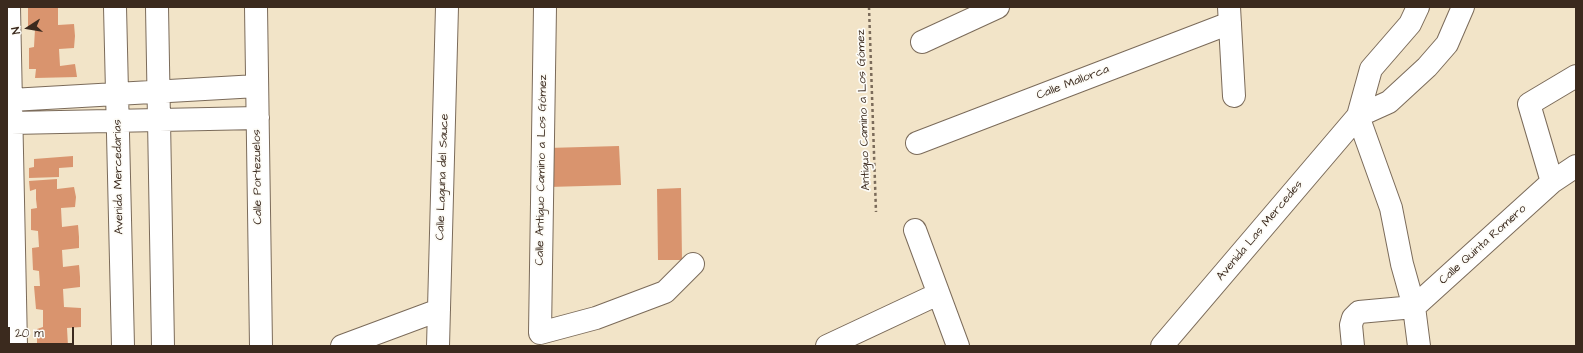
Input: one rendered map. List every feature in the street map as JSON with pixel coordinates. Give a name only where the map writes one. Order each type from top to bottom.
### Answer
[{"type":"street","points":[[9,7],[16,346]]},
{"type":"street","name":"Avenida Mercedarias","points":[[115,7],[123,346]]},
{"type":"street","points":[[157,7],[162,346]]},
{"type":"street","name":"Calle Portezuelos","points":[[256,7],[261,346]]},
{"type":"street","name":"Calle Laguna del Sauce","points":[[438,346],[447,7]]},
{"type":"street","name":"Calle Antiguo Camino a Los Gómez","points":[[545,7],[540,333],[596,318],[665,292],[692,264]]},
{"type":"street","points":[[922,42],[998,7]]},
{"type":"street","name":"Avenida Las Mercedes","points":[[1162,346],[1358,116],[1371,70],[1410,24],[1418,7]]},
{"type":"street","name":"Avenida Las Mercedes","points":[[1358,116],[1389,102],[1427,67],[1447,44],[1463,7]]},
{"type":"street","points":[[1230,15],[1234,96]]},
{"type":"street","name":"Calle Mallorca","points":[[917,143],[1230,15]]},
{"type":"street","points":[[1552,182],[1529,104],[1576,76]]},
{"type":"street","points":[[11,100],[257,86]]},
{"type":"street","points":[[1358,116],[1391,208],[1402,264],[1414,307],[1419,346]]},
{"type":"street","points":[[11,123],[258,118]]},
{"type":"street","name":"Calle Quinta Romero","points":[[1414,307],[1552,182],[1576,166]]},
{"type":"street","points":[[915,230],[958,346]]},
{"type":"street","points":[[827,346],[938,294]]},
{"type":"street","points":[[1353,346],[1351,325],[1353,318],[1358,312],[1414,307]]},
{"type":"street","points":[[342,346],[439,310]]},
{"type":"path","name":"Antiguo Camino a Los Gómez","points":[[869,7],[876,212]]},
{"type":"building","points":[[28,7],[58,7],[58,25],[74,24],[74,48],[59,49],[60,66],[75,64],[77,77],[35,78],[36,69],[29,69],[29,48],[34,47],[35,29],[28,28]]},
{"type":"building","points":[[619,146],[621,185],[548,187],[547,148]]},
{"type":"building","points":[[73,156],[73,167],[59,168],[59,177],[29,178],[29,168],[34,167],[34,159]]},
{"type":"building","points":[[57,179],[57,189],[74,187],[76,197],[75,207],[61,208],[62,227],[78,225],[79,248],[62,250],[63,267],[79,265],[80,287],[63,289],[64,307],[81,308],[81,327],[67,328],[68,346],[37,346],[37,329],[43,327],[43,310],[36,309],[34,286],[40,286],[39,271],[33,270],[32,248],[39,247],[38,231],[31,230],[31,209],[37,208],[36,189],[30,191],[29,181]]},
{"type":"building","points":[[681,188],[682,260],[658,260],[657,189]]}]
